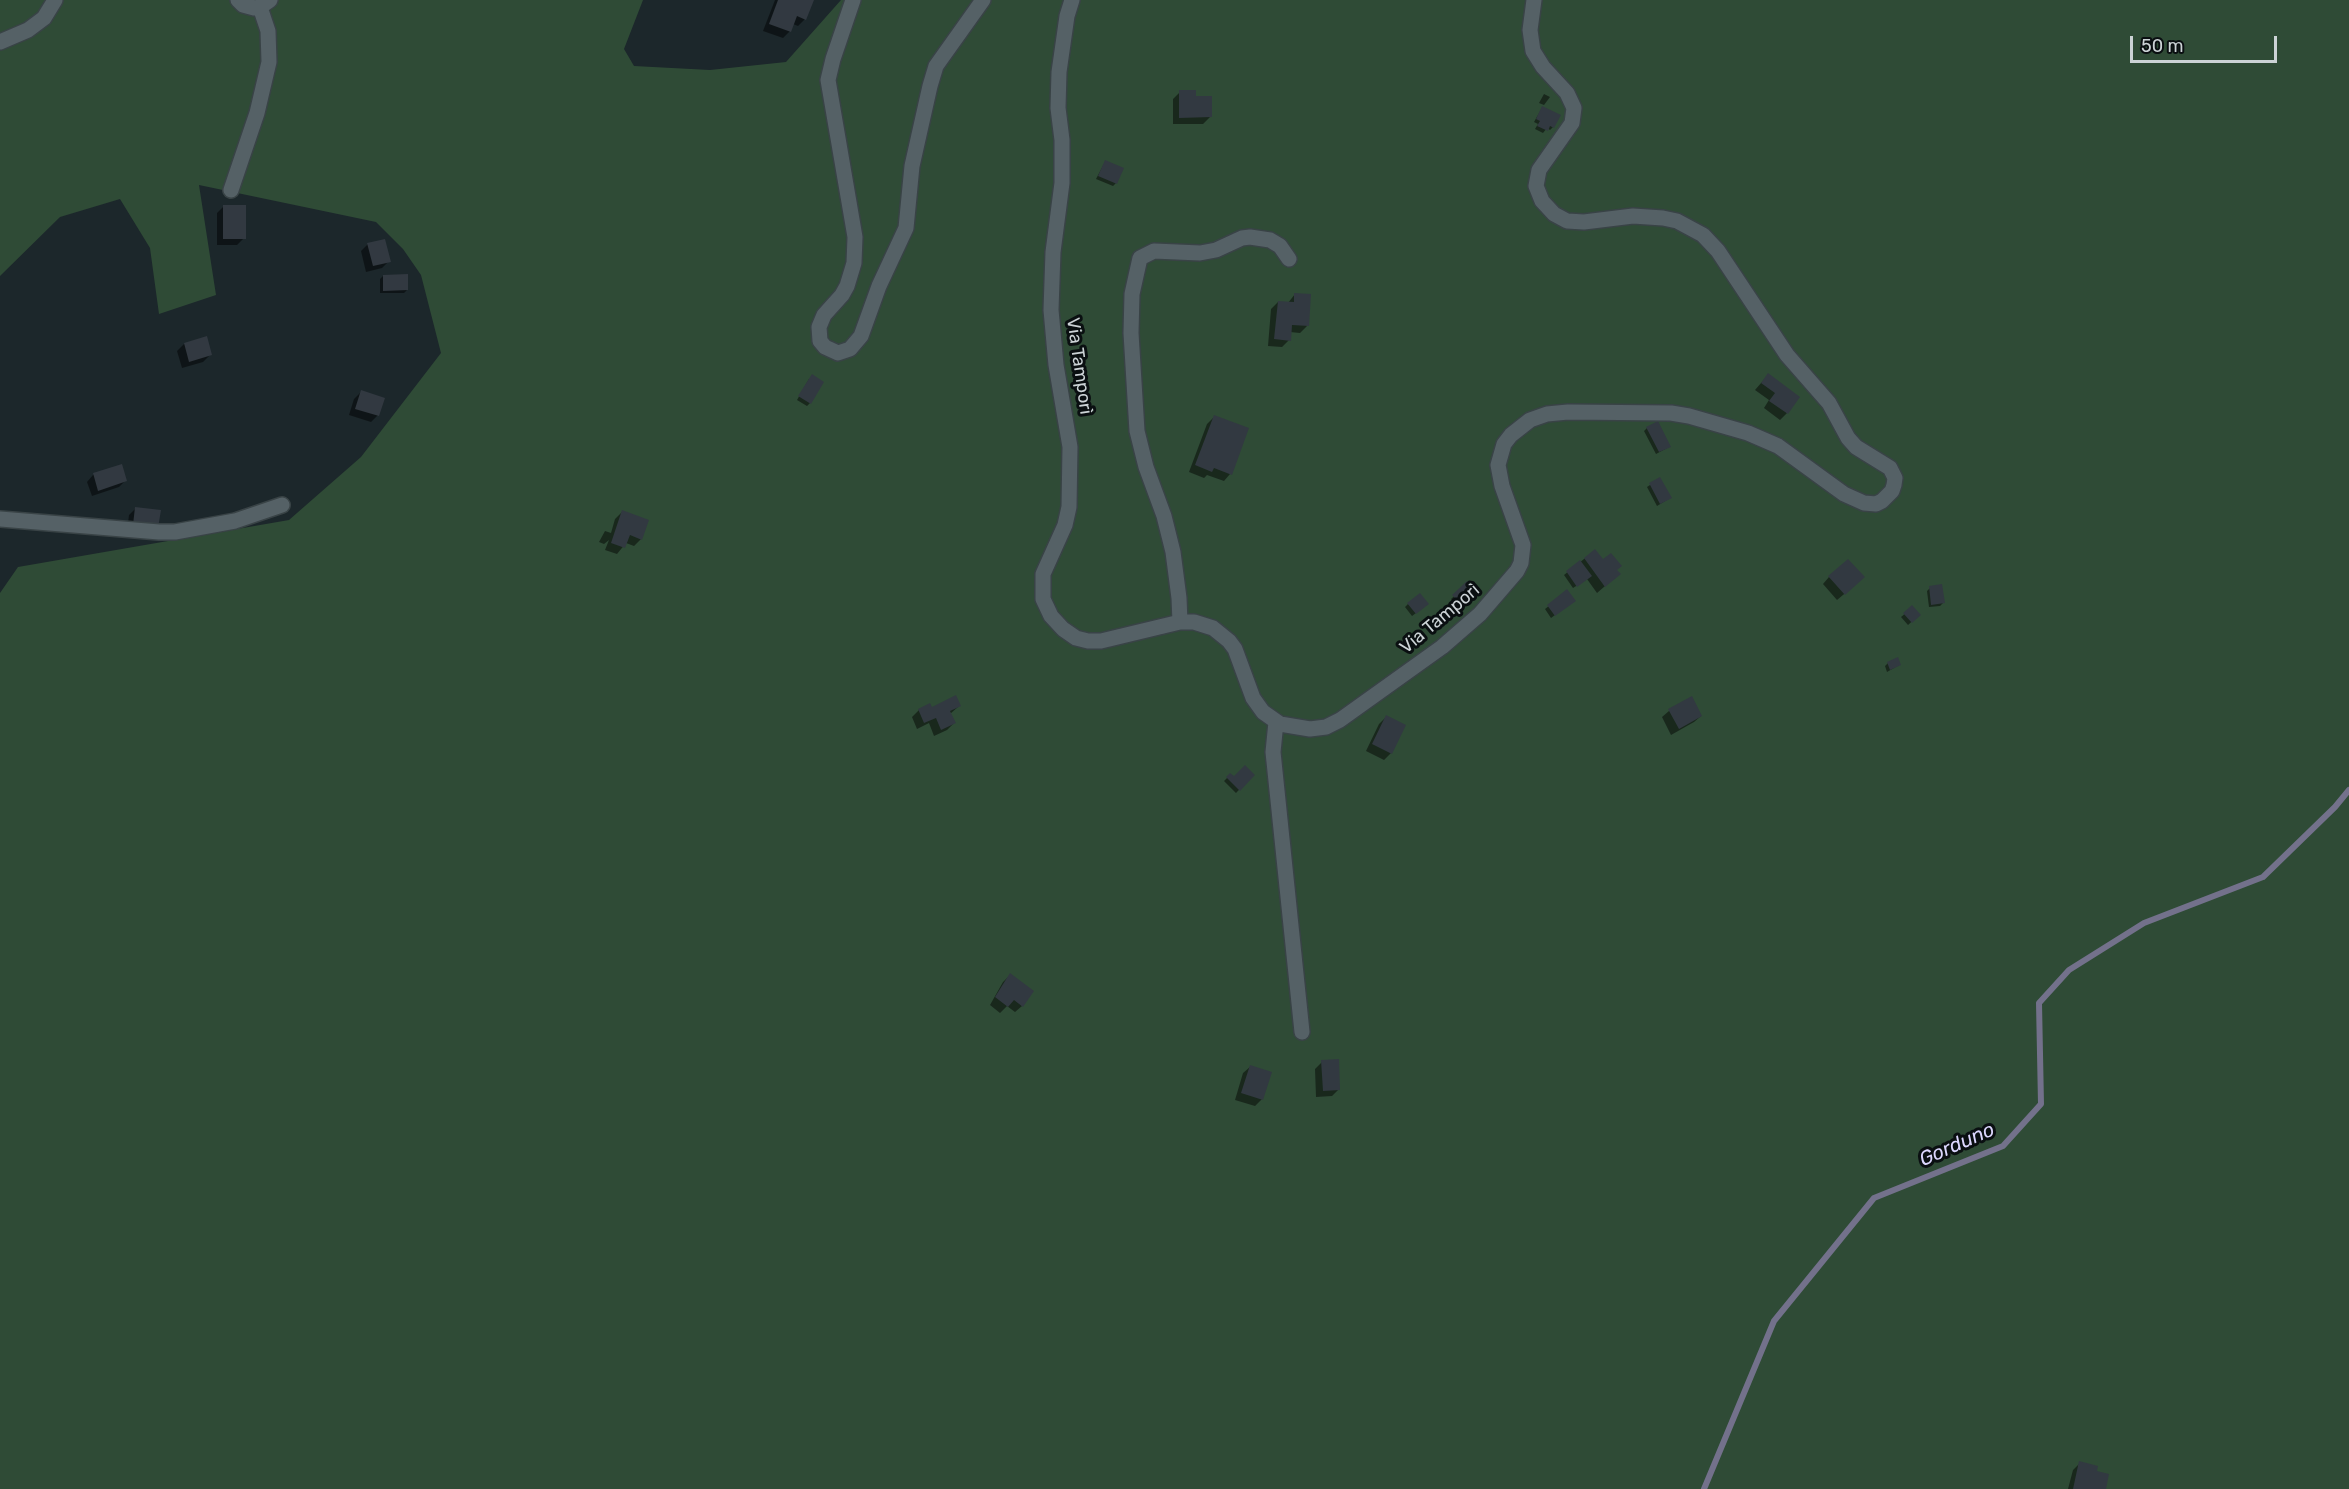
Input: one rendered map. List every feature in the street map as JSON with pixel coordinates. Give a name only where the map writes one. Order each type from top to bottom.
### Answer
[{"type":"street","points":[[0,42],[28,30],[44,18],[55,0]]},
{"type":"street","points":[[231,190],[257,113],[268,62],[265,4],[249,7],[238,0]]},
{"type":"street","points":[[853,0],[828,80],[855,237],[854,263],[847,286],[825,315],[819,327],[820,341],[825,347],[838,353],[850,349],[861,336],[879,286],[906,228],[914,156],[936,66],[982,0]]},
{"type":"street","name":"Via Tamporì","points":[[1072,0],[1066,22],[1059,72],[1058,108],[1062,140],[1062,183],[1053,252],[1052,300],[1056,365],[1070,447],[1069,507],[1065,525],[1043,574],[1043,599],[1051,616],[1063,629],[1076,638],[1088,642],[1180,622],[1194,622],[1213,628],[1230,641],[1242,662],[1253,698],[1263,712],[1276,722],[1298,728],[1317,729],[1340,720],[1464,629],[1495,599],[1517,571],[1523,554],[1521,536],[1499,474],[1499,454],[1511,435],[1520,426],[1540,416],[1568,412],[1671,413],[1689,416],[1778,446],[1844,494],[1864,503],[1875,504],[1882,501],[1892,491],[1894,485],[1890,468],[1856,447],[1848,438],[1829,403],[1787,355],[1718,251],[1703,236],[1677,221],[1663,218],[1633,216],[1584,222],[1567,221],[1554,214],[1542,201],[1536,186],[1539,170],[1572,123],[1574,108],[1567,93],[1543,67],[1533,51],[1530,30],[1534,0]]},
{"type":"street","points":[[1180,622],[1173,552],[1137,431],[1131,333],[1132,294],[1140,258],[1154,251],[1200,253],[1216,250],[1242,238],[1250,237],[1270,240],[1280,246],[1288,258]]},
{"type":"street","points":[[0,519],[175,532],[235,521],[282,505]]},
{"type":"street","points":[[1276,722],[1273,752],[1302,1032]]},
{"type":"green space","points":[[0,0],[643,0],[624,49],[634,66],[710,70],[786,62],[841,0],[2349,0],[2349,1489],[0,1489],[0,593],[18,567],[289,520],[361,457],[441,353],[421,275],[403,249],[376,222],[199,185],[216,295],[159,314],[150,248],[120,199],[60,217],[0,276]]},
{"type":"building","points":[[778,0],[814,0],[806,20],[797,16],[791,32],[769,24]]},
{"type":"building","points":[[1179,90],[1196,90],[1196,96],[1212,96],[1212,117],[1179,118]]},
{"type":"building","points":[[1542,106],[1561,115],[1554,128],[1550,126],[1548,131],[1537,126],[1540,121],[1536,119]]},
{"type":"building","points":[[1105,160],[1124,168],[1117,184],[1098,176]]},
{"type":"building","points":[[223,205],[246,205],[246,239],[223,239]]},
{"type":"building","points":[[385,239],[391,262],[373,266],[367,243]]},
{"type":"building","points":[[408,274],[408,290],[383,291],[383,275]]},
{"type":"building","points":[[1294,293],[1311,294],[1309,326],[1292,325],[1291,341],[1274,339],[1278,301],[1294,302]]},
{"type":"building","points":[[207,336],[212,355],[189,362],[184,343]]},
{"type":"building","points":[[1768,373],[1800,397],[1788,414],[1769,401],[1775,393],[1761,383]]},
{"type":"building","points":[[812,374],[824,382],[811,404],[798,396]]},
{"type":"building","points":[[361,390],[385,398],[379,416],[355,409]]},
{"type":"building","points":[[1214,415],[1249,428],[1232,475],[1214,468],[1212,472],[1195,465]]},
{"type":"building","points":[[1658,421],[1671,447],[1659,452],[1646,427]]},
{"type":"building","points":[[122,464],[127,481],[98,491],[93,473]]},
{"type":"building","points":[[1660,477],[1672,498],[1660,504],[1649,483]]},
{"type":"building","points":[[135,507],[161,510],[158,528],[133,525]]},
{"type":"building","points":[[622,510],[649,520],[642,540],[630,535],[625,548],[611,543]]},
{"type":"building","points":[[1595,549],[1603,559],[1611,553],[1622,566],[1617,570],[1621,574],[1605,587],[1584,558]]},
{"type":"building","points":[[1848,559],[1865,577],[1845,595],[1828,576]]},
{"type":"building","points":[[1580,560],[1592,576],[1577,587],[1566,571]]},
{"type":"building","points":[[1467,581],[1478,594],[1464,607],[1452,595]]},
{"type":"building","points":[[1942,584],[1945,603],[1931,605],[1929,586]]},
{"type":"building","points":[[1567,589],[1576,601],[1555,616],[1547,605]]},
{"type":"building","points":[[1420,593],[1429,604],[1416,614],[1407,603]]},
{"type":"building","points":[[1912,605],[1921,615],[1912,623],[1903,613]]},
{"type":"building","points":[[1898,657],[1901,665],[1890,670],[1887,662]]},
{"type":"building","points":[[956,695],[961,706],[950,711],[956,723],[941,730],[936,718],[924,723],[918,709],[930,703],[932,707]]},
{"type":"building","points":[[1692,696],[1702,716],[1679,729],[1668,709]]},
{"type":"building","points":[[1386,715],[1406,725],[1392,754],[1372,744]]},
{"type":"building","points":[[1245,765],[1255,775],[1240,791],[1226,777],[1230,773],[1234,776]]},
{"type":"building","points":[[1010,973],[1034,991],[1023,1007],[1014,1000],[1008,1007],[995,997]]},
{"type":"building","points":[[1339,1059],[1340,1090],[1323,1091],[1321,1060]]},
{"type":"building","points":[[1250,1065],[1272,1072],[1263,1100],[1241,1093]]},
{"type":"building","points":[[2079,1461],[2098,1466],[2097,1471],[2109,1474],[2106,1489],[2073,1489]]},
{"type":"waterway","name":"Gorduno","points":[[1704,1489],[1774,1321],[1874,1198],[2003,1146],[2041,1104],[2039,1003],[2069,970],[2144,923],[2263,877],[2335,807],[2349,790]]}]
